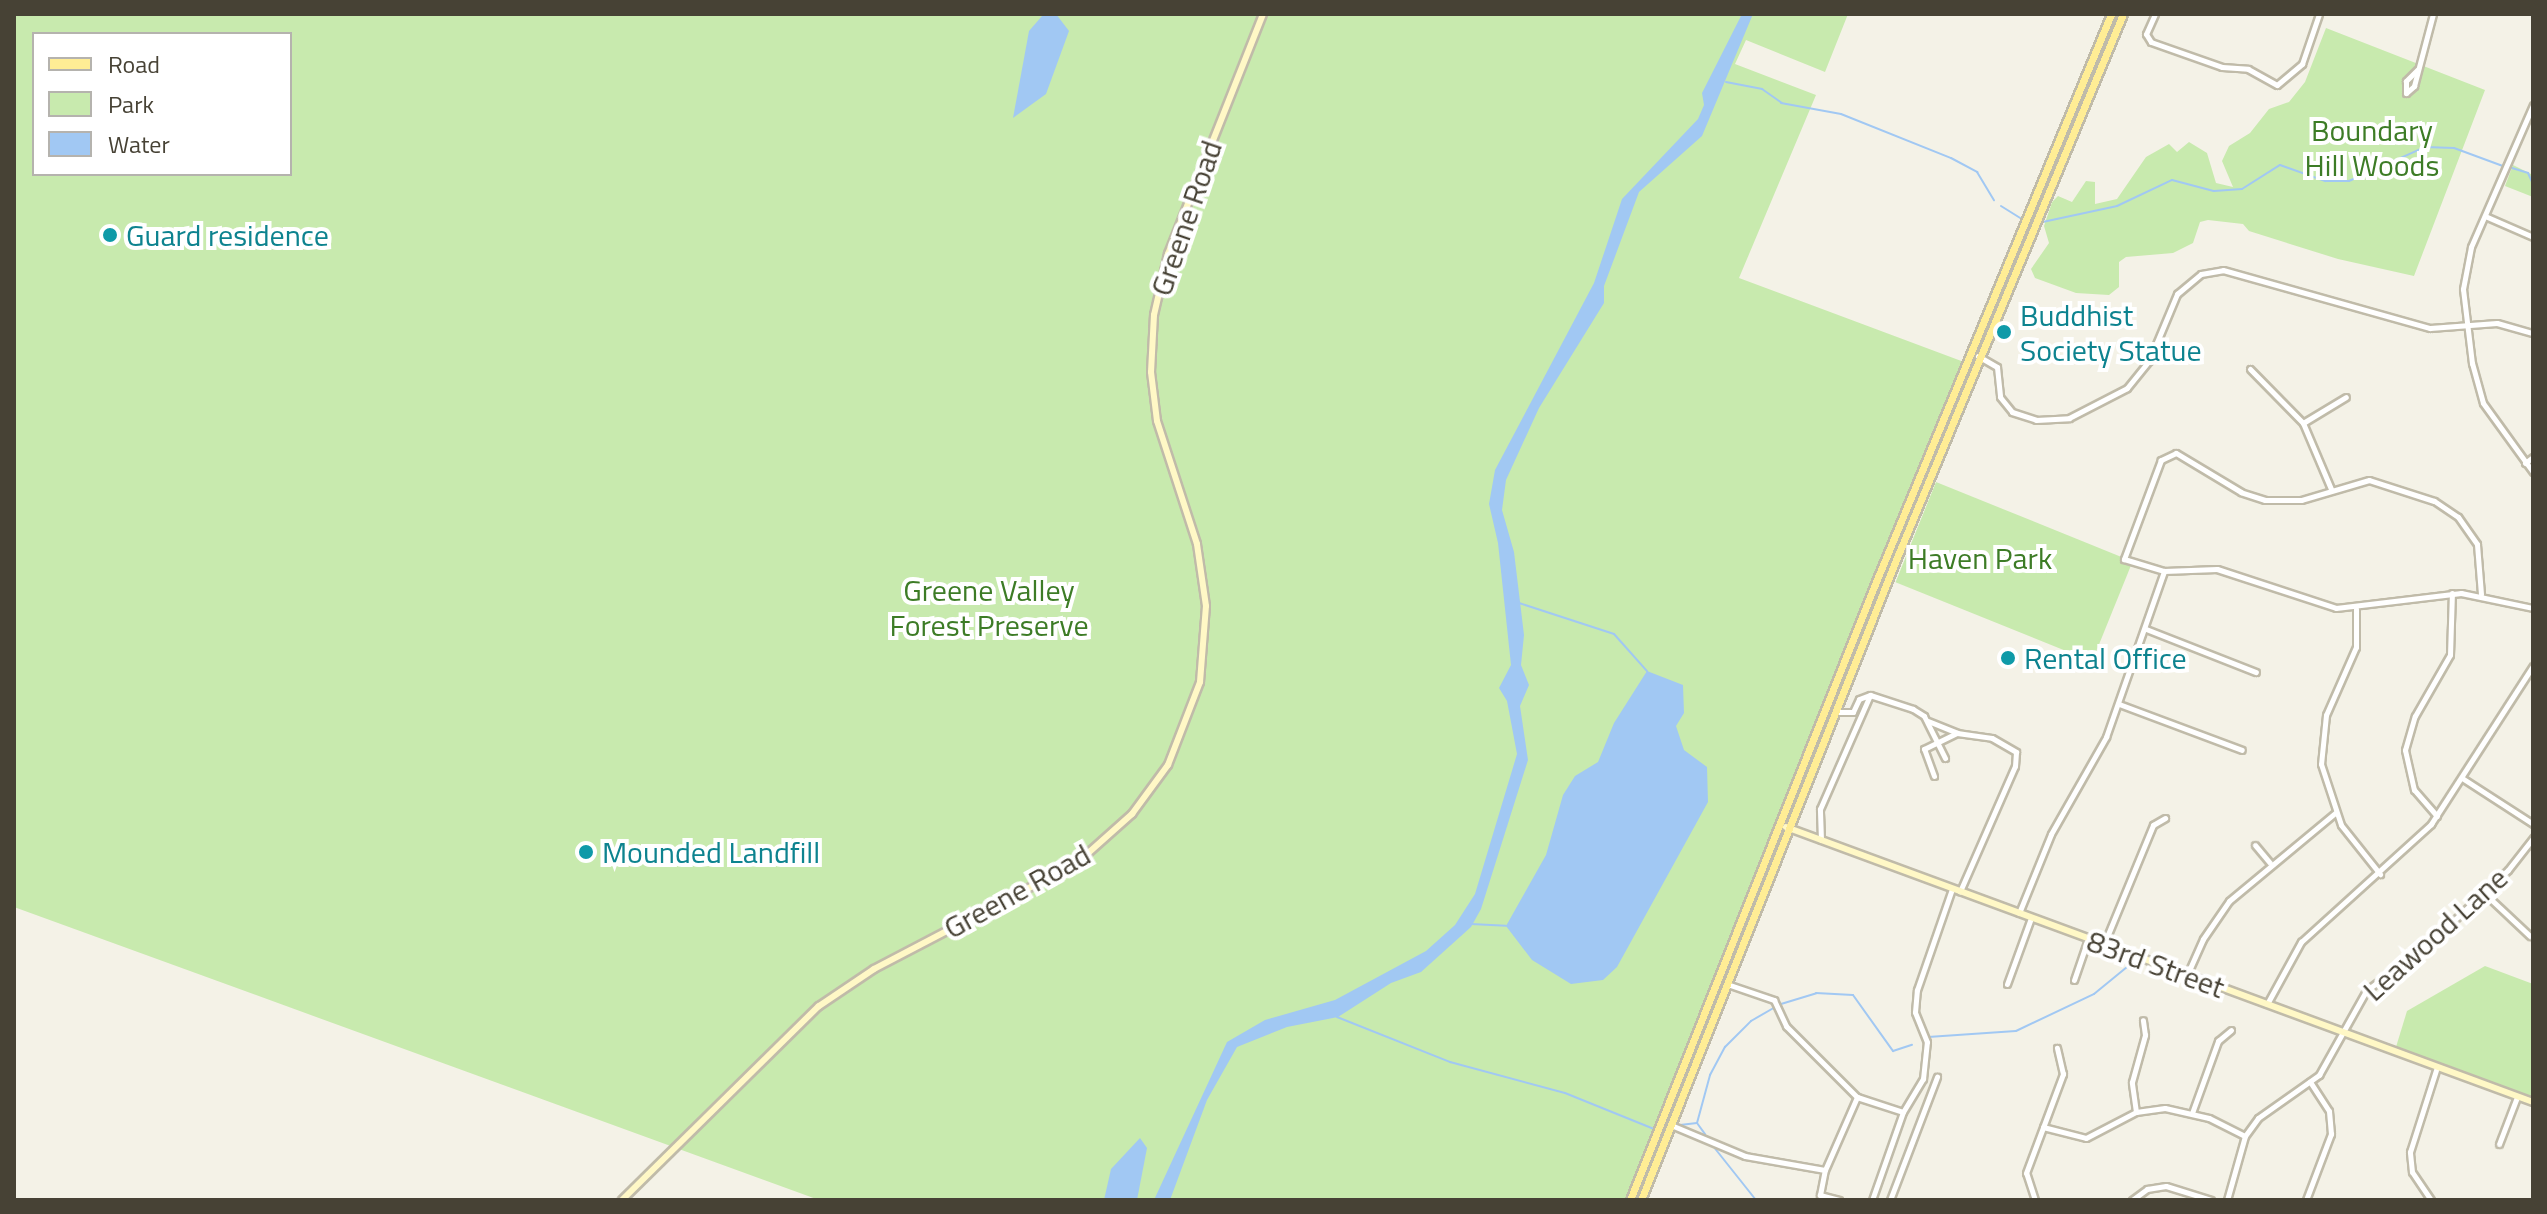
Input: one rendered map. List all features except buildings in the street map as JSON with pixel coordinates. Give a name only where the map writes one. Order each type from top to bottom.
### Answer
[{"type":"main road","points":[[1630,1200],[1779,825],[2111,14]]},
{"type":"main road","points":[[1641,1200],[1788,828],[2123,14]]},
{"type":"street","name":"Greene Road","points":[[622,1200],[819,1006],[864,974],[1086,857],[1132,814],[1168,765],[1200,682],[1206,606],[1197,544],[1157,421],[1151,372],[1154,315],[1168,254],[1263,14]]},
{"type":"street","points":[[2155,14],[2146,34],[2151,42],[2218,65],[2248,69],[2277,85],[2302,64],[2319,14]]},
{"type":"street","points":[[2417,70],[2433,14]]},
{"type":"street","points":[[2533,105],[2465,267],[2467,327],[2483,403],[2533,472]]},
{"type":"street","points":[[2485,216],[2533,237]]},
{"type":"street","points":[[1972,353],[1997,367],[2000,397],[2012,412],[2036,420],[2069,418],[2127,388],[2149,361],[2177,294],[2201,274],[2223,270],[2430,328],[2497,323],[2533,333]]},
{"type":"street","points":[[2250,369],[2303,423],[2331,489]]},
{"type":"street","points":[[2303,423],[2346,397]]},
{"type":"street","points":[[2481,594],[2477,544],[2447,509],[2377,481],[2331,489],[2293,501],[2257,498],[2168,453],[2124,559],[2164,571],[2217,569],[2322,605],[2356,609],[2452,593],[2481,594],[2533,608]]},
{"type":"street","points":[[2525,463],[2533,457]]},
{"type":"street","points":[[2019,913],[2051,834],[2098,756],[2146,629],[2164,571]]},
{"type":"street","points":[[2437,816],[2414,790],[2405,750],[2415,716],[2450,655],[2452,593]]},
{"type":"street","points":[[2356,609],[2356,647],[2329,705],[2322,739],[2322,773],[2335,813],[2380,874]]},
{"type":"street","points":[[2146,629],[2256,672]]},
{"type":"street","points":[[2267,1004],[2301,942],[2380,874],[2437,816],[2533,666]]},
{"type":"street","points":[[1836,712],[1853,712],[1859,699],[1870,695],[1913,709],[1927,721],[1957,733],[1992,738],[2012,747],[2016,758],[1956,890],[1917,990],[1915,1012],[1927,1042],[1926,1059],[1916,1096],[1903,1112],[1872,1200]]},
{"type":"street","points":[[1821,840],[1820,809],[1870,695]]},
{"type":"street","points":[[2119,704],[2242,750]]},
{"type":"street","points":[[1927,721],[1945,758]]},
{"type":"street","points":[[1934,776],[1924,749],[1957,733]]},
{"type":"street","points":[[2462,778],[2533,824]]},
{"type":"street","points":[[2187,975],[2220,912],[2270,863],[2335,813]]},
{"type":"street","points":[[2104,945],[2153,825],[2165,818]]},
{"type":"street","name":"83rd Street","points":[[1779,825],[2533,1102]]},
{"type":"street","name":"Leawood Lane","points":[[2310,1082],[2344,1033],[2370,986],[2430,943],[2533,838]]},
{"type":"street","points":[[2255,845],[2270,863]]},
{"type":"street","points":[[2482,891],[2530,936]]},
{"type":"street","points":[[2007,984],[2031,918]]},
{"type":"street","points":[[2074,980],[2088,939]]},
{"type":"street","points":[[1727,984],[1774,1000],[1786,1026],[1857,1097],[1903,1112]]},
{"type":"street","points":[[2136,1112],[2132,1082],[2145,1035],[2143,1020]]},
{"type":"street","points":[[2192,1113],[2218,1041],[2231,1030]]},
{"type":"street","points":[[2035,1200],[2026,1173],[2063,1074],[2057,1048]]},
{"type":"street","points":[[2431,1200],[2412,1172],[2410,1152],[2437,1067]]},
{"type":"street","points":[[1890,1200],[1937,1077]]},
{"type":"street","points":[[2227,1200],[2245,1136],[2267,1109],[2310,1082],[2329,1111],[2331,1134],[2306,1200]]},
{"type":"street","points":[[1839,1200],[1820,1195],[1825,1170],[1857,1097]]},
{"type":"street","points":[[2499,1144],[2517,1097]]},
{"type":"street","points":[[2043,1127],[2086,1138],[2136,1112],[2165,1108],[2192,1113],[2245,1136]]},
{"type":"street","points":[[1671,1125],[1745,1156],[1825,1170]]},
{"type":"street","points":[[2132,1200],[2147,1189],[2166,1186],[2211,1200]]},
{"type":"green space","name":"Greene Valley Forest Preserve","points":[[14,14],[1848,14],[1825,72],[1746,40],[1735,64],[1816,95],[1739,278],[1964,362],[1625,1200],[819,1200],[14,907]]},
{"type":"green space","name":"Boundary Hill Woods","points":[[2326,28],[2485,90],[2414,276],[2338,259],[2249,231],[2243,224],[2208,220],[2200,222],[2193,243],[2173,253],[2126,257],[2119,262],[2119,287],[2109,295],[2076,293],[2035,278],[2031,269],[2049,243],[2044,226],[2052,202],[2058,196],[2072,202],[2086,181],[2095,182],[2095,204],[2117,199],[2146,157],[2169,144],[2177,152],[2189,142],[2207,153],[2216,183],[2233,187],[2222,161],[2229,146],[2250,133],[2269,109],[2289,102],[2305,82]]},
{"type":"green space","points":[[2513,165],[2533,175],[2533,197],[2505,186]]},
{"type":"green space","name":"Haven Park","points":[[1936,482],[2133,561],[2092,662],[1896,582]]},
{"type":"green space","points":[[2485,966],[2533,984],[2533,1097],[2396,1047],[2407,1011]]},
{"type":"water","points":[[1056,14],[1069,31],[1046,94],[1013,118],[1029,31],[1042,16]]},
{"type":"water","points":[[1742,14],[1753,14],[1702,136],[1639,192],[1604,286],[1604,303],[1539,408],[1506,480],[1502,510],[1514,552],[1524,635],[1521,665],[1529,685],[1520,706],[1528,760],[1481,909],[1471,927],[1421,972],[1391,983],[1338,1017],[1287,1027],[1237,1047],[1207,1100],[1170,1200],[1154,1200],[1227,1042],[1265,1020],[1335,1000],[1426,951],[1455,925],[1475,894],[1517,754],[1507,701],[1499,688],[1511,665],[1498,543],[1489,504],[1495,470],[1594,283],[1622,199],[1698,119],[1704,105],[1702,93]]},
{"type":"water","points":[[1647,671],[1683,685],[1684,713],[1676,726],[1684,750],[1707,767],[1708,802],[1617,967],[1603,980],[1571,984],[1532,960],[1506,926],[1546,855],[1563,795],[1575,776],[1598,762],[1614,723]]},
{"type":"water","points":[[1140,1138],[1147,1148],[1137,1200],[1104,1200],[1111,1169]]},
{"type":"waterway","points":[[1726,82],[1762,89],[1782,103]]},
{"type":"waterway","points":[[1781,103],[1841,114],[1951,158],[1977,172],[1994,200]]},
{"type":"waterway","points":[[2038,223],[2117,206],[2172,180],[2214,191],[2242,189],[2280,165],[2325,181],[2349,181],[2425,147],[2454,148],[2503,166]]},
{"type":"waterway","points":[[2512,168],[2528,173],[2533,184]]},
{"type":"waterway","points":[[2001,206],[2022,219]]},
{"type":"waterway","points":[[1519,603],[1614,634],[1647,671]]},
{"type":"waterway","points":[[1471,924],[1506,926]]},
{"type":"waterway","points":[[1928,1037],[2016,1031],[2094,994],[2127,967]]},
{"type":"waterway","points":[[1781,1004],[1816,993],[1853,995],[1893,1051],[1912,1045]]},
{"type":"waterway","points":[[1697,1123],[1710,1075],[1725,1047],[1751,1021],[1775,1007]]},
{"type":"waterway","points":[[1337,1017],[1450,1062],[1565,1093],[1654,1129]]},
{"type":"waterway","points":[[1680,1125],[1697,1123],[1705,1134]]},
{"type":"waterway","points":[[1713,1146],[1756,1200]]},
{"type":"place","name":"Guard residence","points":[[110,235]]},
{"type":"place","name":"Buddhist Society Statue","points":[[2004,332]]},
{"type":"place","name":"Rental Office","points":[[2008,658]]},
{"type":"place","name":"Mounded Landfill","points":[[586,852]]}]
